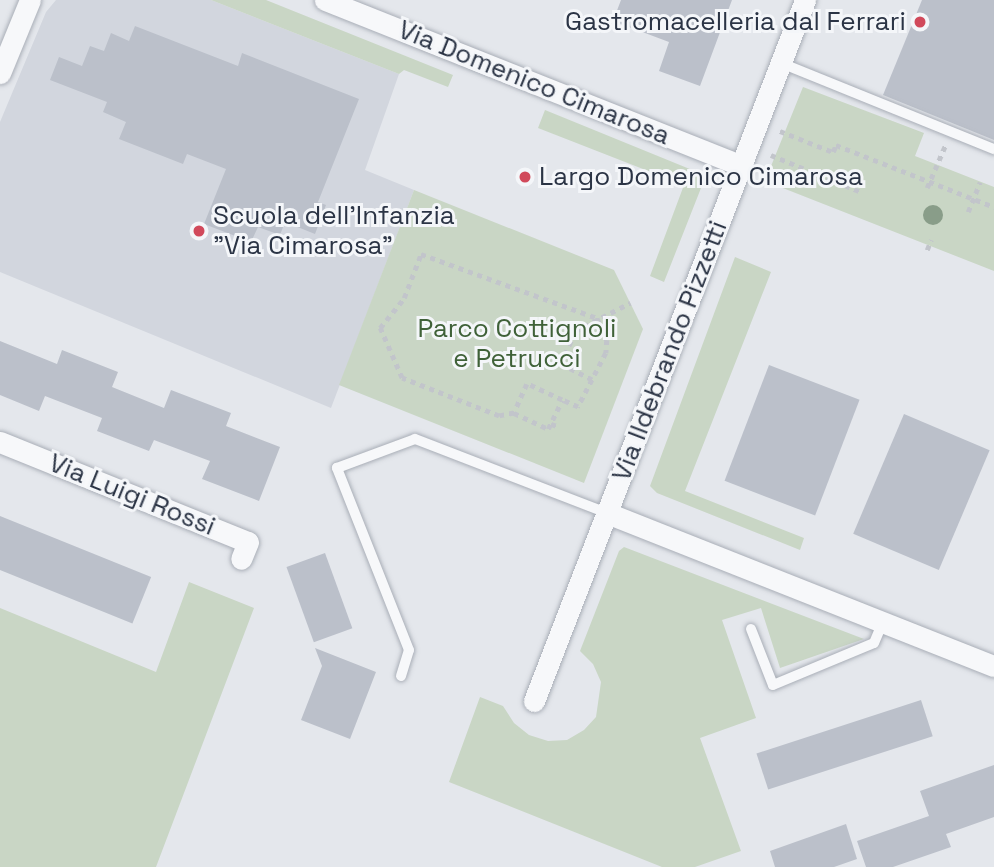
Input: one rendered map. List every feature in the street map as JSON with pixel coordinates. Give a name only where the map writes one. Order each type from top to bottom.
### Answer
[{"type":"street","points":[[0,74],[30,0]]},
{"type":"street","name":"Via Domenico Cimarosa","points":[[325,0],[743,166]]},
{"type":"street","name":"Via Ildebrando Pizzetti","points":[[534,701],[805,0]]},
{"type":"street","name":"Via Luigi Rossi","points":[[0,442],[248,542],[241,559]]},
{"type":"street","points":[[607,513],[994,666]]},
{"type":"lane","points":[[781,63],[994,149]]},
{"type":"lane","points":[[401,676],[409,650],[337,468],[415,439],[607,513]]},
{"type":"lane","points":[[751,629],[773,685],[874,643],[883,622]]},
{"type":"path","points":[[780,131],[833,152],[836,145],[994,206]]},
{"type":"path","points":[[927,188],[951,132]]},
{"type":"path","points":[[771,155],[861,192]]},
{"type":"path","points":[[968,212],[980,181]]},
{"type":"path","points":[[928,250],[931,240]]},
{"type":"path","points":[[514,413],[527,384],[578,407],[606,353],[607,340],[597,318],[421,254],[404,298],[380,328],[402,378],[499,415],[514,413],[548,429],[562,400]]},
{"type":"path","points":[[592,380],[561,364],[575,331],[630,303]]},
{"type":"path","points":[[551,424],[560,427]]},
{"type":"shaded area","name":"Scuola dell'Infanzia \"Via Cimarosa\"","points":[[56,0],[211,0],[399,74],[365,170],[414,190],[331,408],[0,272],[0,122],[46,12]]},
{"type":"green space","points":[[211,0],[266,0],[453,75],[448,87],[404,70],[399,74]]},
{"type":"green space","points":[[803,87],[924,133],[915,156],[994,187],[994,271],[765,181]]},
{"type":"green space","points":[[545,110],[702,174],[703,183],[664,282],[650,276],[684,185],[538,128]]},
{"type":"green space","name":"Parco Cottignoli e Petrucci","points":[[414,190],[614,270],[643,329],[584,483],[339,385]]},
{"type":"green space","points":[[735,257],[771,272],[685,491],[804,538],[800,550],[657,493],[650,486]]},
{"type":"green space","points":[[624,547],[864,639],[780,668],[761,608],[722,620],[756,718],[700,738],[741,851],[695,867],[662,867],[449,782],[480,697],[503,706],[514,723],[529,735],[548,741],[567,740],[584,730],[596,717],[601,682],[593,664],[580,651],[619,551]]},
{"type":"green space","points":[[189,582],[254,608],[156,867],[0,867],[0,608],[156,672]]},
{"type":"building","points":[[621,0],[732,0],[700,86],[659,71],[669,42],[613,21]]},
{"type":"building","points":[[922,0],[994,0],[994,140],[883,95]]},
{"type":"building","points":[[135,26],[238,66],[242,53],[359,99],[318,202],[326,205],[315,234],[285,222],[280,235],[258,227],[251,242],[204,224],[226,169],[187,154],[183,164],[119,139],[126,122],[103,112],[107,102],[50,80],[59,57],[82,66],[90,46],[104,51],[111,33],[129,41]]},
{"type":"building","points":[[0,341],[57,364],[62,350],[118,372],[112,387],[164,408],[171,390],[231,413],[226,426],[280,447],[259,501],[202,479],[210,461],[154,440],[149,451],[97,431],[102,418],[45,396],[39,411],[0,395]]},
{"type":"building","points":[[769,365],[860,400],[815,516],[725,481]]},
{"type":"building","points":[[904,414],[990,450],[939,570],[853,534]]},
{"type":"building","points":[[0,516],[151,577],[132,623],[0,570]]},
{"type":"building","points":[[325,553],[352,628],[314,642],[286,567]]},
{"type":"building","points":[[315,648],[376,672],[350,739],[301,720],[322,666]]},
{"type":"building","points":[[921,700],[933,736],[768,790],[756,753]]},
{"type":"building","points":[[994,765],[994,817],[946,834],[951,847],[893,867],[866,867],[857,841],[929,816],[920,791]]},
{"type":"building","points":[[846,824],[857,859],[834,867],[775,867],[770,851]]},
{"type":"place","name":"Gastromacelleria dal Ferrari","points":[[920,22]]},
{"type":"place","name":"Largo Domenico Cimarosa","points":[[525,177]]},
{"type":"place","name":"Scuola dell'Infanzia \"Via Cimarosa\"","points":[[199,231]]}]
